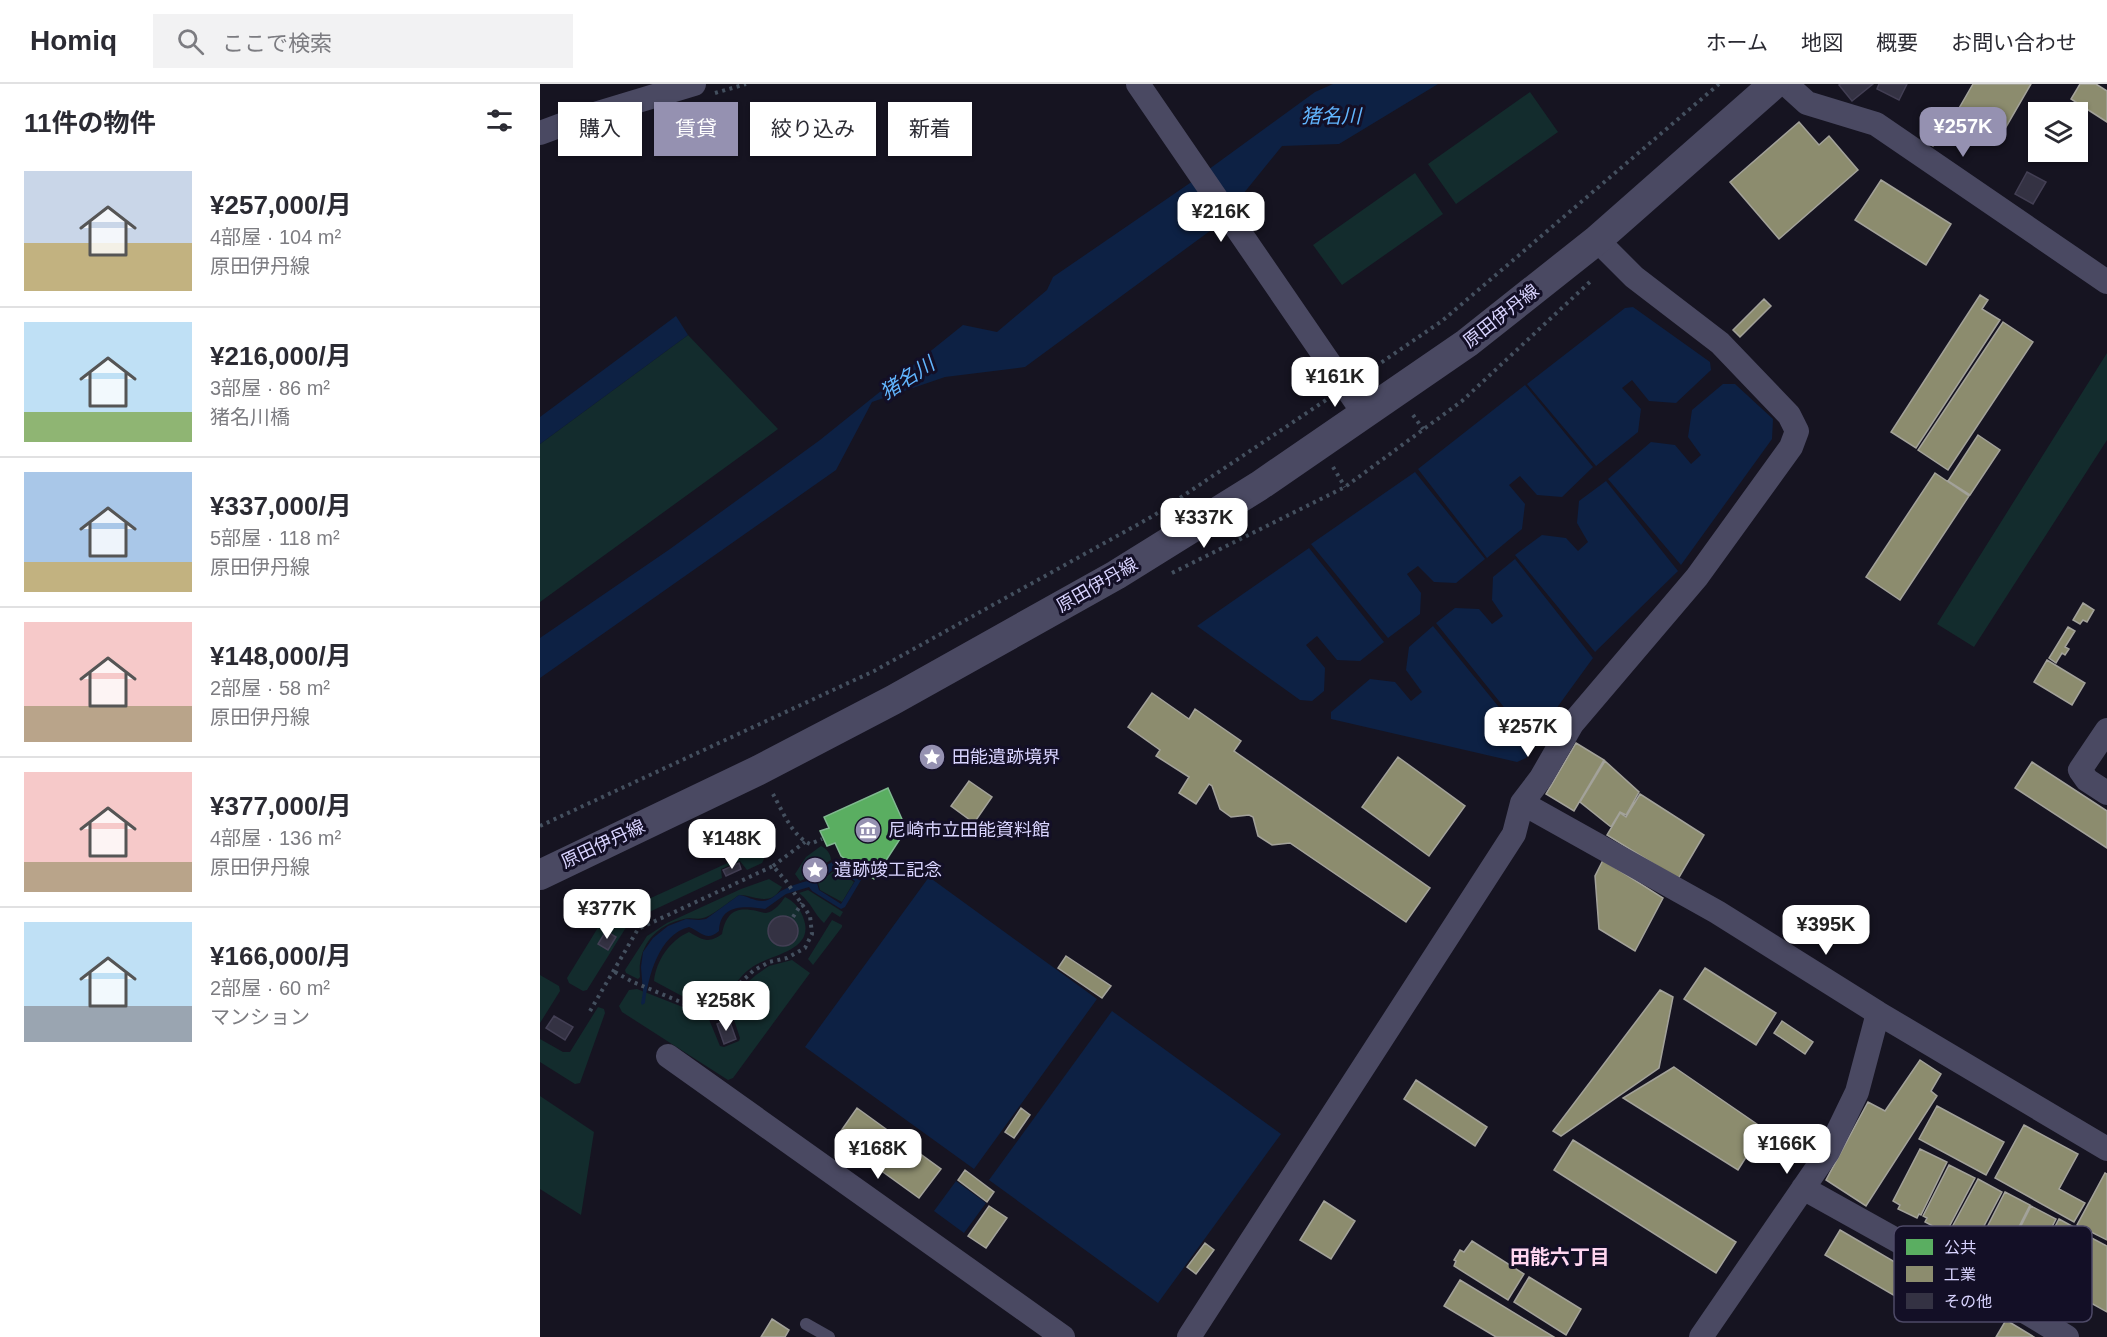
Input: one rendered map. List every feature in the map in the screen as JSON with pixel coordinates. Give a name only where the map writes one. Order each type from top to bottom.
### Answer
[{"type":"street","points":[[540,133],[694,84]]},
{"type":"street","points":[[1138,84],[1342,385],[1365,415]]},
{"type":"street","name":"原田伊丹線","points":[[540,875],[759,771],[893,700],[1116,575],[1259,486],[1467,343],[1598,240],[1774,84]]},
{"type":"street","points":[[1786,84],[1807,103],[1876,124],[2107,282]]},
{"type":"street","points":[[1189,1337],[1514,834],[1522,803],[1541,778],[1572,724],[1697,577],[1791,447],[1797,431],[1789,415],[1720,343],[1634,277],[1598,240]]},
{"type":"street","points":[[2107,730],[2080,770],[2087,780],[2107,793]]},
{"type":"street","points":[[1522,803],[1717,912],[1878,1013],[2107,1149]]},
{"type":"street","points":[[1701,1337],[1828,1152],[1857,1092],[1878,1013]]},
{"type":"street","points":[[668,1056],[1063,1337]]},
{"type":"street","points":[[1803,1188],[1894,1239]]},
{"type":"street","points":[[2042,1322],[2067,1337]]},
{"type":"lane","points":[[806,1324],[829,1337]]},
{"type":"path","points":[[540,826],[874,671],[1154,516],[1342,385],[1442,321],[1719,84]]},
{"type":"path","points":[[1413,415],[1423,429]]},
{"type":"path","points":[[1332,466],[1345,487]]},
{"type":"path","points":[[773,794],[794,830],[805,842],[810,844],[822,839]]},
{"type":"path","points":[[590,1011],[638,929],[773,866],[805,842]]},
{"type":"path","points":[[613,971],[633,982],[707,1013],[720,1012],[728,1007],[738,985],[753,971],[769,962],[787,958],[805,948],[812,934],[812,924],[802,903],[796,899],[786,881],[773,866]]},
{"type":"path","points":[[793,917],[802,903]]},
{"type":"path","points":[[720,1012],[722,1019]]},
{"type":"green space","points":[[1530,92],[1558,132],[1456,204],[1428,164]]},
{"type":"green space","points":[[1415,173],[1443,214],[1342,285],[1313,245]]},
{"type":"green space","points":[[688,335],[778,429],[540,602],[540,444]]},
{"type":"green space","points":[[2107,353],[2107,440],[1974,647],[1937,624]]},
{"type":"green space","points":[[821,846],[828,852],[831,860],[821,866],[814,878],[800,881],[795,874],[806,857]]},
{"type":"green space","points":[[756,850],[760,851],[764,859],[762,863],[747,870],[740,861],[721,869],[722,878],[630,921],[587,990],[583,991],[569,983],[567,978],[602,921]]},
{"type":"green space","points":[[836,869],[854,882],[842,902],[820,890],[818,883]]},
{"type":"green space","points":[[769,879],[782,887],[772,897],[762,899],[739,895],[707,917],[686,918],[664,926],[645,947],[640,966],[640,977],[638,979],[626,973],[625,970],[647,936],[667,923],[741,889]]},
{"type":"green space","points":[[808,890],[843,912],[840,917],[832,912],[824,923],[799,893]]},
{"type":"green space","points":[[785,897],[794,903],[802,914],[806,929],[803,938],[789,950],[759,963],[746,972],[735,985],[724,1005],[707,1008],[654,981],[655,973],[665,952],[682,936],[689,932],[702,939],[713,939],[722,934],[726,921],[733,913],[743,910],[769,912],[777,907]]},
{"type":"green space","points":[[832,920],[842,927],[813,965],[808,959]]},
{"type":"green space","points":[[792,960],[810,973],[733,1078],[728,1080],[622,1012],[619,1006],[629,990],[637,989],[708,1017],[720,1046],[724,1047],[739,1041],[740,1038],[731,1011],[741,988],[769,966]]},
{"type":"green space","points":[[540,975],[559,986],[560,991],[540,1023]]},
{"type":"green space","points":[[598,1007],[604,1009],[605,1013],[580,1083],[575,1084],[540,1062],[540,1039],[563,1052],[570,1052]]},
{"type":"green space","points":[[540,1096],[594,1132],[581,1215],[540,1189]]},
{"type":"water","name":"猪名川","points":[[1333,84],[1438,84],[1339,144],[1282,146],[1218,225],[1025,367],[945,377],[872,402],[836,470],[540,678],[540,638],[670,549],[820,440],[963,325],[997,332],[1047,290],[1053,277],[1190,183],[1315,92]]},
{"type":"water","points":[[1633,307],[1710,362],[1711,370],[1676,403],[1649,401],[1632,380],[1622,388],[1641,409],[1638,432],[1596,466],[1527,384],[1625,308]]},
{"type":"water","points":[[676,316],[688,335],[540,444],[540,417]]},
{"type":"water","points":[[1723,384],[1735,384],[1773,419],[1772,439],[1681,565],[1608,479],[1651,442],[1675,445],[1691,464],[1701,455],[1688,437],[1692,410]]},
{"type":"water","points":[[1525,385],[1593,467],[1562,497],[1537,495],[1520,476],[1509,485],[1525,504],[1522,529],[1487,558],[1418,469]]},
{"type":"water","points":[[1415,472],[1485,559],[1456,583],[1434,582],[1418,566],[1407,574],[1421,593],[1420,614],[1388,638],[1311,544]]},
{"type":"water","points":[[1606,481],[1678,571],[1595,652],[1515,555],[1542,535],[1566,538],[1578,551],[1588,542],[1577,523],[1579,501]]},
{"type":"water","points":[[1309,548],[1384,642],[1360,661],[1337,660],[1317,636],[1306,645],[1325,668],[1324,691],[1312,701],[1300,700],[1197,626]]},
{"type":"water","points":[[1515,559],[1593,658],[1532,742],[1436,623],[1455,608],[1479,609],[1492,624],[1503,616],[1492,600],[1493,577]]},
{"type":"water","points":[[1433,626],[1532,748],[1526,758],[1517,762],[1331,719],[1331,712],[1370,679],[1395,682],[1411,701],[1422,692],[1406,670],[1409,647]]},
{"type":"water","points":[[836,862],[861,880],[845,907],[841,909],[809,887],[786,894],[765,909],[749,907],[728,911],[720,922],[719,931],[711,936],[689,927],[679,931],[670,938],[657,958],[652,969],[645,1003],[642,1005],[643,952],[653,938],[668,926],[686,919],[706,919],[739,895],[759,901],[768,900],[790,887],[815,880],[822,868]],"holes":[[[835,868],[855,881],[841,904],[819,890],[817,883]]]},
{"type":"water","points":[[929,877],[1097,999],[974,1169],[805,1047]]},
{"type":"water","points":[[1112,1011],[1281,1134],[1158,1303],[989,1180]]},
{"type":"water","points":[[956,1181],[986,1203],[964,1233],[934,1211]]},
{"type":"building: 公共","points":[[888,788],[906,828],[892,834],[900,839],[874,879],[841,856],[835,843],[827,846],[820,831],[829,828],[824,817]]},
{"type":"building: 工業","points":[[1973,84],[2031,84],[2002,134],[1992,128],[1986,138],[1963,125],[1968,116],[1958,110]]},
{"type":"building: 工業","points":[[2080,84],[2096,84],[2107,91],[2107,122],[2088,110],[2088,102],[2076,102],[2071,99]]},
{"type":"building: 工業","points":[[1938,117],[1947,123],[1933,146],[1922,139]]},
{"type":"building: 工業","points":[[1799,122],[1819,145],[1829,136],[1858,170],[1779,239],[1730,182]]},
{"type":"building: 工業","points":[[1881,180],[1951,224],[1926,265],[1855,220]]},
{"type":"building: 工業","points":[[1980,295],[1988,300],[1982,309],[2000,320],[1916,448],[1891,432]]},
{"type":"building: 工業","points":[[1764,299],[1771,306],[1740,337],[1733,330]]},
{"type":"building: 工業","points":[[2003,322],[2033,342],[1948,470],[1918,450]]},
{"type":"building: 工業","points":[[1978,435],[2000,450],[1970,495],[1948,481]]},
{"type":"building: 工業","points":[[1935,473],[1969,496],[1900,600],[1866,577]]},
{"type":"building: 工業","points":[[2083,603],[2094,610],[2087,622],[2083,620],[2080,624],[2073,620]]},
{"type":"building: 工業","points":[[2068,627],[2075,631],[2065,647],[2069,649],[2065,655],[2062,653],[2056,663],[2049,658]]},
{"type":"building: 工業","points":[[2047,660],[2085,683],[2072,705],[2034,682]]},
{"type":"building: 工業","points":[[1152,693],[1189,719],[1195,709],[1241,741],[1234,751],[1430,888],[1406,922],[1290,843],[1272,845],[1258,836],[1253,817],[1249,815],[1231,817],[1220,809],[1212,786],[1209,784],[1196,804],[1179,793],[1189,777],[1156,756],[1160,750],[1128,727]]},
{"type":"building: 工業","points":[[1576,743],[1604,760],[1574,811],[1546,794]]},
{"type":"building: 工業","points":[[1398,757],[1465,806],[1429,856],[1362,807]]},
{"type":"building: 工業","points":[[1605,761],[1639,792],[1626,815],[1620,812],[1611,827],[1580,802]]},
{"type":"building: 工業","points":[[2032,762],[2107,811],[2107,848],[2015,788]]},
{"type":"building: 工業","points":[[969,781],[992,797],[974,823],[951,806]]},
{"type":"building: 工業","points":[[1640,794],[1704,835],[1678,879],[1607,835],[1620,813],[1626,817]]},
{"type":"building: 工業","points":[[1603,860],[1663,898],[1635,951],[1599,929],[1595,876]]},
{"type":"building: 工業","points":[[1066,956],[1111,986],[1102,998],[1058,968]]},
{"type":"building: 工業","points":[[1705,968],[1776,1013],[1756,1045],[1684,999]]},
{"type":"building: 工業","points":[[1660,990],[1673,997],[1659,1068],[1561,1136],[1553,1131]]},
{"type":"building: 工業","points":[[1782,1021],[1813,1042],[1805,1054],[1774,1033]]},
{"type":"building: 工業","points":[[1920,1060],[1941,1074],[1931,1091],[1937,1096],[1866,1206],[1826,1180],[1868,1102],[1885,1111]]},
{"type":"building: 工業","points":[[1674,1067],[1764,1129],[1738,1170],[1623,1098]]},
{"type":"building: 工業","points":[[1416,1080],[1487,1127],[1475,1146],[1404,1099]]},
{"type":"building: 工業","points":[[1937,1106],[2004,1142],[1986,1175],[1919,1139]]},
{"type":"building: 工業","points":[[857,1108],[941,1169],[919,1198],[836,1138]]},
{"type":"building: 工業","points":[[1021,1108],[1030,1115],[1014,1138],[1005,1132]]},
{"type":"building: 工業","points":[[2024,1125],[2078,1154],[2059,1189],[2085,1203],[2074,1222],[1995,1178]]},
{"type":"building: 工業","points":[[1573,1140],[1736,1242],[1716,1273],[1554,1170]]},
{"type":"building: 工業","points":[[1920,1149],[1947,1162],[1921,1215],[1919,1214],[1917,1218],[1898,1209],[1900,1205],[1893,1201]]},
{"type":"building: 工業","points":[[1949,1165],[1975,1178],[1950,1226],[1933,1226],[1925,1222],[1927,1218],[1923,1216]]},
{"type":"building: 工業","points":[[965,1170],[994,1192],[987,1202],[958,1180]]},
{"type":"building: 工業","points":[[2105,1173],[2107,1174],[2107,1240],[2092,1232],[2092,1226],[2077,1225]]},
{"type":"building: 工業","points":[[1978,1179],[2002,1192],[1984,1226],[1953,1226]]},
{"type":"building: 工業","points":[[2005,1192],[2030,1205],[2019,1226],[1988,1226]]},
{"type":"building: 工業","points":[[1324,1201],[1355,1221],[1331,1259],[1300,1240]]},
{"type":"building: 工業","points":[[989,1206],[1007,1218],[986,1248],[968,1236]]},
{"type":"building: 工業","points":[[2031,1206],[2056,1219],[2052,1226],[2021,1226]]},
{"type":"building: 工業","points":[[2059,1219],[2072,1226],[2055,1226]]},
{"type":"building: 工業","points":[[1840,1230],[1894,1262],[1894,1295],[1825,1255]]},
{"type":"building: 工業","points":[[2092,1238],[2107,1246],[2107,1312],[2092,1304]]},
{"type":"building: 工業","points":[[1472,1241],[1524,1274],[1508,1300],[1454,1266],[1456,1261],[1454,1260],[1460,1250],[1464,1252]]},
{"type":"building: 工業","points":[[1205,1243],[1214,1250],[1196,1274],[1187,1267]]},
{"type":"building: 工業","points":[[1529,1277],[1581,1309],[1566,1335],[1514,1302]]},
{"type":"building: 工業","points":[[1460,1280],[1554,1337],[1496,1337],[1444,1306]]},
{"type":"building: 工業","points":[[772,1319],[789,1330],[785,1337],[761,1337]]},
{"type":"building: 工業","points":[[2005,1322],[2009,1322],[2034,1337],[1996,1337]]},
{"type":"building: その他","points":[[1873,84],[1852,101],[1839,85]]},
{"type":"building: その他","points":[[1879,84],[1907,84],[1899,100],[1877,89]]},
{"type":"building: その他","points":[[2027,172],[2046,182],[2033,204],[2015,194]]},
{"type":"building: その他","points":[[739,863],[741,869],[726,876],[723,870]]},
{"type":"building: その他","points":[[783,916],[789,917],[797,925],[797,937],[789,945],[783,946],[777,945],[769,937],[768,931],[769,925],[777,917]]},
{"type":"building: その他","points":[[606,931],[616,937],[608,950],[598,944]]},
{"type":"building: その他","points":[[554,1016],[573,1027],[565,1040],[546,1028]]},
{"type":"building: その他","points":[[729,1019],[736,1039],[724,1044],[717,1024]]},
{"type":"place","name":"田能遺跡境界","points":[[932,757]]},
{"type":"place","name":"尼崎市立田能資料館","points":[[868,830]]},
{"type":"place","name":"遺跡竣工記念","points":[[815,870]]},
{"type":"district","name":"田能六丁目","points":[[1560,1257]]}]
